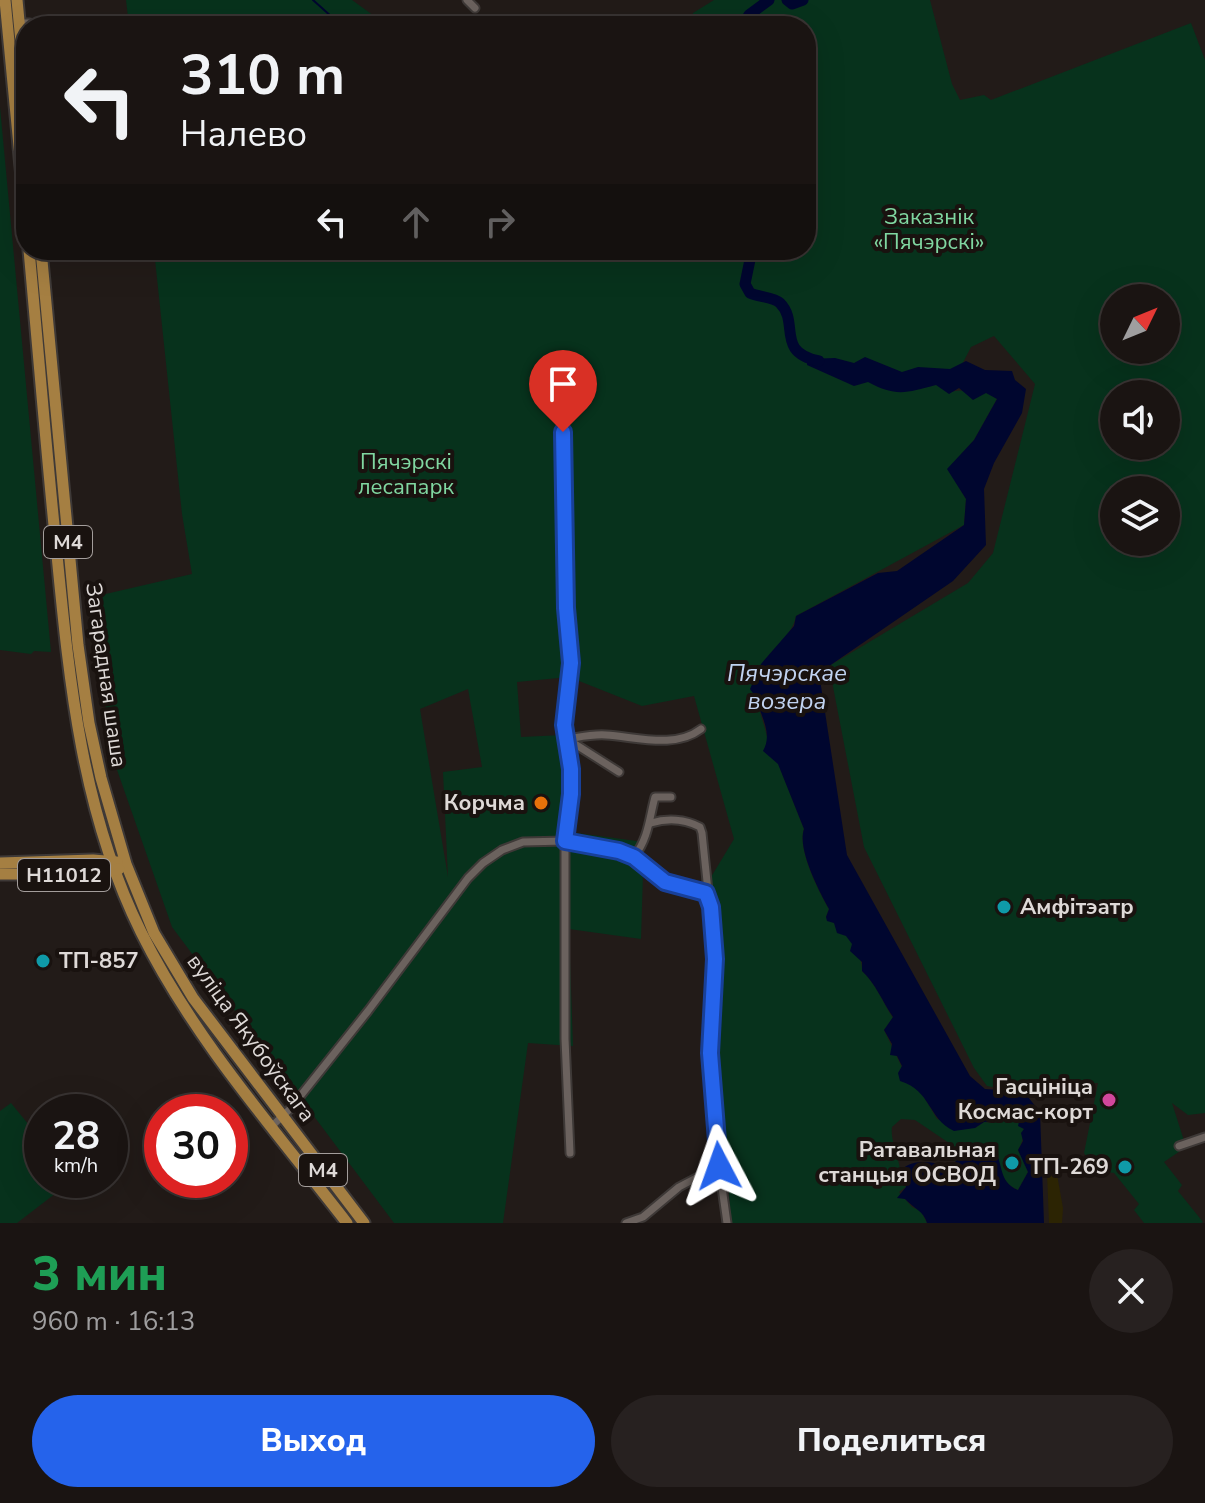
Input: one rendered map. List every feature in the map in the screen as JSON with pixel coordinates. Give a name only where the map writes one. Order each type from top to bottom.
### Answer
[{"type":"main road","points":[[5,0],[16,115]]},
{"type":"main road","name":"Загарадная шаша","points":[[30,260],[72,701],[99,826],[118,866]]},
{"type":"main road","name":"Загарадная шаша","points":[[42,260],[78,645],[89,723],[118,866]]},
{"type":"main road","name":"Н11012","points":[[0,863],[118,866]]},
{"type":"main road","name":"Н11012","points":[[0,874],[95,874],[118,866]]},
{"type":"main road","name":"вуліца Якубоўскага","points":[[118,866],[171,964],[222,1039],[364,1223]]},
{"type":"main road","name":"вуліца Якубоўскага","points":[[118,866],[141,931],[181,1003],[230,1072],[347,1223]]},
{"type":"street","points":[[467,0],[475,8]]},
{"type":"street","points":[[559,382],[566,498],[566,608],[571,663],[564,725],[571,794],[565,841],[565,1039],[570,1153]]},
{"type":"street","points":[[567,739],[605,735],[683,739],[701,729]]},
{"type":"street","points":[[567,739],[619,772]]},
{"type":"street","points":[[634,857],[645,841],[655,797],[671,797]]},
{"type":"street","points":[[651,823],[673,820],[696,825],[702,833],[715,959],[710,1053],[727,1223]]},
{"type":"street","points":[[272,1126],[282,1118],[483,863],[523,842],[565,841],[619,851],[634,857],[665,882],[706,893]]},
{"type":"street","points":[[1179,1146],[1205,1137]]},
{"type":"street","points":[[626,1223],[643,1217],[679,1187],[719,1166]]},
{"type":"green space","points":[[126,0],[352,0],[374,16],[128,16]]},
{"type":"green space","name":"Пячэрскі лесапарк","points":[[714,0],[930,0],[952,84],[960,100],[984,95],[991,100],[1191,23],[1205,60],[1205,1113],[1188,1115],[1172,1103],[1186,1147],[1164,1162],[1182,1185],[1178,1191],[1203,1222],[1144,1223],[1134,1210],[1139,1204],[1114,1173],[1096,1170],[1084,1153],[1098,1083],[1003,1089],[987,1086],[974,1068],[864,847],[829,666],[968,583],[993,553],[1035,384],[994,336],[971,347],[948,392],[979,391],[997,399],[974,440],[948,469],[966,499],[964,525],[796,616],[793,626],[761,666],[755,686],[768,742],[764,751],[778,763],[804,829],[806,859],[829,909],[826,917],[845,933],[855,948],[862,971],[893,1018],[884,1030],[910,1084],[921,1092],[937,1119],[975,1128],[984,1122],[992,1123],[1006,1111],[1020,1117],[1024,1134],[1018,1150],[1028,1172],[1018,1190],[1005,1180],[998,1153],[980,1151],[954,1161],[949,1143],[915,1120],[901,1119],[892,1127],[900,1169],[895,1177],[905,1182],[906,1187],[899,1192],[912,1207],[921,1211],[927,1223],[731,1223],[708,882],[734,839],[694,696],[642,706],[569,677],[517,682],[521,737],[563,735],[562,831],[644,842],[641,939],[569,929],[573,1046],[528,1043],[503,1223],[394,1223],[172,927],[109,747],[97,596],[192,574],[182,514],[155,260],[816,260],[816,16],[692,16]],"holes":[[[468,689],[482,767],[443,772],[448,877],[420,709]]]},
{"type":"green space","points":[[0,107],[51,652],[34,651],[31,654],[0,650]]},
{"type":"green space","points":[[11,1103],[24,1119],[24,1198],[50,1198],[17,1223],[0,1223],[0,1111]]},
{"type":"sand","points":[[1056,1169],[1063,1208],[1062,1223],[1049,1223],[1047,1173]]},
{"type":"water","name":"Пячэрскае возера","points":[[865,357],[902,372],[918,367],[950,369],[966,361],[985,370],[1012,371],[1015,380],[1026,389],[1022,413],[994,463],[984,489],[986,545],[953,581],[819,673],[847,855],[970,1076],[985,1089],[1024,1092],[1040,1112],[1044,1223],[927,1223],[905,1199],[897,1198],[906,1187],[905,1182],[895,1177],[906,1166],[920,1162],[950,1166],[961,1157],[994,1150],[1004,1178],[1018,1190],[1028,1172],[1018,1150],[1024,1129],[1018,1126],[1020,1117],[1006,1111],[1000,1120],[954,1131],[945,1126],[918,1091],[900,1081],[898,1073],[902,1066],[897,1056],[890,1055],[892,1044],[884,1030],[893,1017],[862,971],[862,962],[850,951],[852,944],[846,936],[837,933],[834,923],[827,921],[829,909],[806,858],[804,829],[778,764],[763,751],[767,741],[766,730],[760,710],[754,707],[755,696],[750,689],[761,664],[794,626],[796,616],[878,573],[897,571],[964,525],[966,499],[947,469],[974,440],[997,399],[986,393],[973,400],[959,388],[949,394],[936,385],[901,392],[886,390],[868,382],[854,386],[807,365],[807,359],[835,358],[854,363]]},
{"type":"waterway","points":[[313,0],[331,16]]},
{"type":"waterway","points":[[748,16],[769,0]]},
{"type":"waterway","points":[[787,0],[792,4],[803,0]]},
{"type":"waterway","points":[[750,260],[745,284],[750,293],[780,303],[786,311],[790,336],[797,351],[819,361]]},
{"type":"place","name":"Корчма","points":[[541,803]]},
{"type":"place","name":"Амфітэатр","points":[[1004,907]]},
{"type":"place","name":"ТП-857","points":[[43,961]]},
{"type":"place","name":"Гасцініца Космас-корт","points":[[1109,1100]]},
{"type":"place","name":"Ратавальная станцыя ОСВОД","points":[[1012,1163]]},
{"type":"place","name":"ТП-269","points":[[1125,1167]]},
{"type":"route","points":[[563,432],[566,608],[571,663],[564,725],[571,769],[565,841],[619,851],[634,857],[665,882],[706,893],[711,907],[715,959],[710,1053],[719,1166]]},
{"type":"park label","name":"Заказнік «Пячэрскі»","points":[[929,230]]}]
